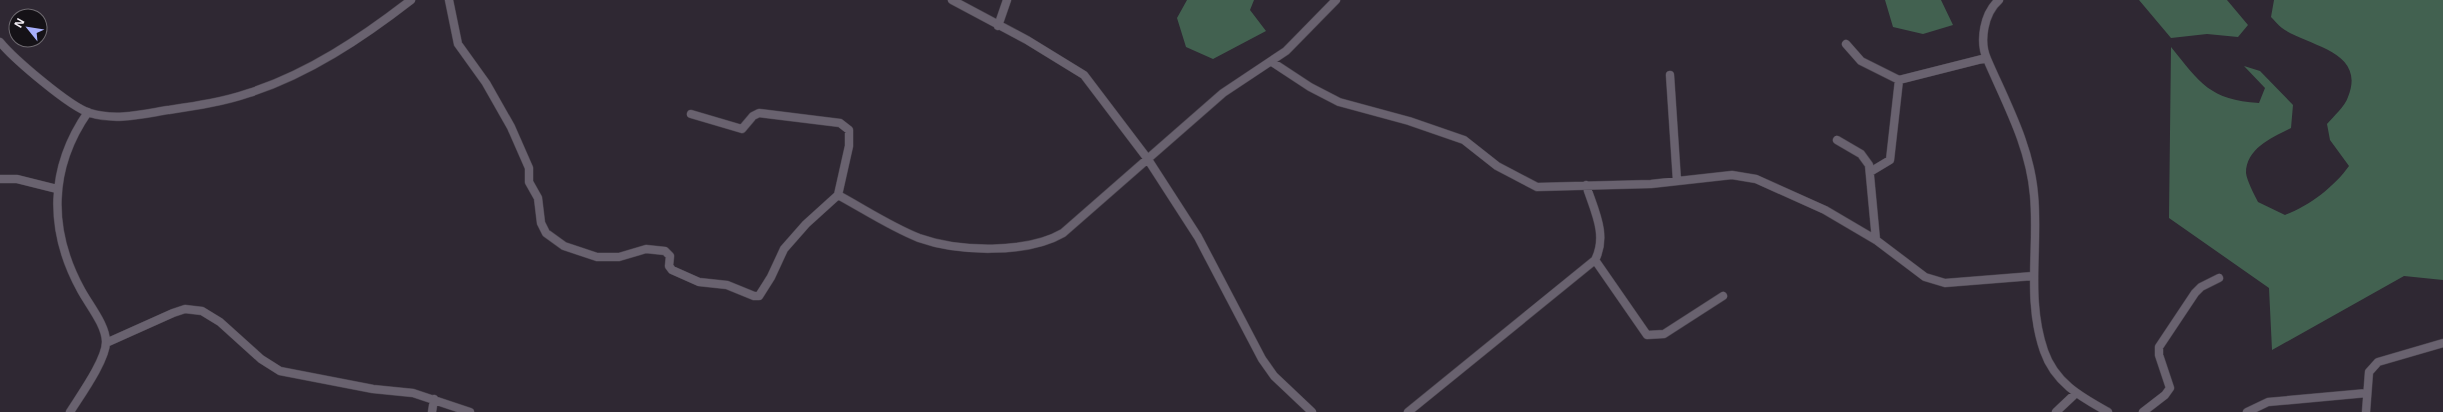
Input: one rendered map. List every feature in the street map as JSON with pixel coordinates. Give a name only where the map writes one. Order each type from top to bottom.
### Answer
[{"type":"street","points":[[0,42],[10,54],[35,75],[88,112],[119,117],[207,104],[248,93],[285,79],[336,53],[411,0]]},
{"type":"street","points":[[449,0],[458,44],[486,83],[511,127],[529,168],[529,182],[538,198],[541,223],[546,234],[564,246],[597,257],[619,258],[646,249],[665,251],[670,256],[668,266],[672,270],[700,282],[730,285],[757,296],[763,294],[784,249],[806,224],[838,195],[849,146],[850,130],[840,123],[767,113],[753,116],[742,130],[691,114]]},
{"type":"street","points":[[952,0],[998,26],[1028,40],[1084,74],[1147,158],[1198,237],[1262,359],[1274,376],[1312,412]]},
{"type":"street","points":[[998,26],[1007,0]]},
{"type":"street","points":[[838,195],[925,239],[954,246],[1018,248],[1037,245],[1063,233],[1223,93],[1272,62],[1306,32],[1336,0]]},
{"type":"street","points":[[1999,0],[1987,20],[1984,32],[1983,49],[2015,119],[2034,195],[2033,276],[2038,327],[2044,352],[2056,374],[2075,394],[2108,412]]},
{"type":"street","points":[[1846,44],[1861,61],[1899,80],[1986,58]]},
{"type":"street","points":[[1272,62],[1310,87],[1339,102],[1409,121],[1464,140],[1497,166],[1529,184],[1544,188],[1744,176],[1825,210],[1876,240],[1916,271],[1935,281],[1945,283],[2033,276]]},
{"type":"street","points":[[1670,75],[1677,181]]},
{"type":"street","points":[[1870,172],[1890,160],[1899,80]]},
{"type":"street","points":[[70,412],[102,357],[106,343],[105,333],[80,288],[63,245],[60,233],[57,189],[64,157],[74,133],[88,112]]},
{"type":"street","points":[[1837,140],[1865,157],[1870,172],[1876,240]]},
{"type":"street","points":[[0,179],[17,179],[57,189]]},
{"type":"street","points":[[1408,412],[1595,260],[1601,248],[1602,233],[1586,185]]},
{"type":"street","points":[[1595,260],[1647,335],[1664,334],[1723,296]]},
{"type":"street","points":[[2143,412],[2165,395],[2170,388],[2159,355],[2160,347],[2195,293],[2201,286],[2219,278]]},
{"type":"street","points":[[106,343],[173,313],[185,309],[202,311],[220,322],[261,359],[280,371],[373,390],[414,393],[470,412]]},
{"type":"street","points":[[2366,412],[2370,372],[2378,362],[2443,343]]},
{"type":"street","points":[[2247,412],[2268,402],[2367,393]]},
{"type":"street","points":[[2056,412],[2075,394]]},
{"type":"street","points":[[432,412],[434,399]]},
{"type":"green space","points":[[1187,0],[1254,0],[1250,10],[1266,31],[1213,59],[1186,47],[1177,18]]},
{"type":"green space","points":[[1885,0],[1941,0],[1953,25],[1923,34],[1893,27]]},
{"type":"green space","points":[[2139,0],[2227,0],[2248,25],[2238,37],[2207,34],[2171,38]]},
{"type":"green space","points":[[2274,0],[2443,0],[2443,280],[2404,276],[2272,350],[2269,288],[2169,218],[2171,47],[2199,80],[2217,93],[2229,98],[2259,103],[2265,88],[2244,66],[2260,71],[2293,105],[2291,128],[2262,144],[2255,150],[2247,164],[2246,173],[2258,202],[2285,215],[2312,201],[2320,195],[2343,174],[2349,166],[2330,140],[2327,124],[2347,100],[2352,81],[2349,69],[2342,59],[2331,52],[2282,28],[2271,17]]}]
